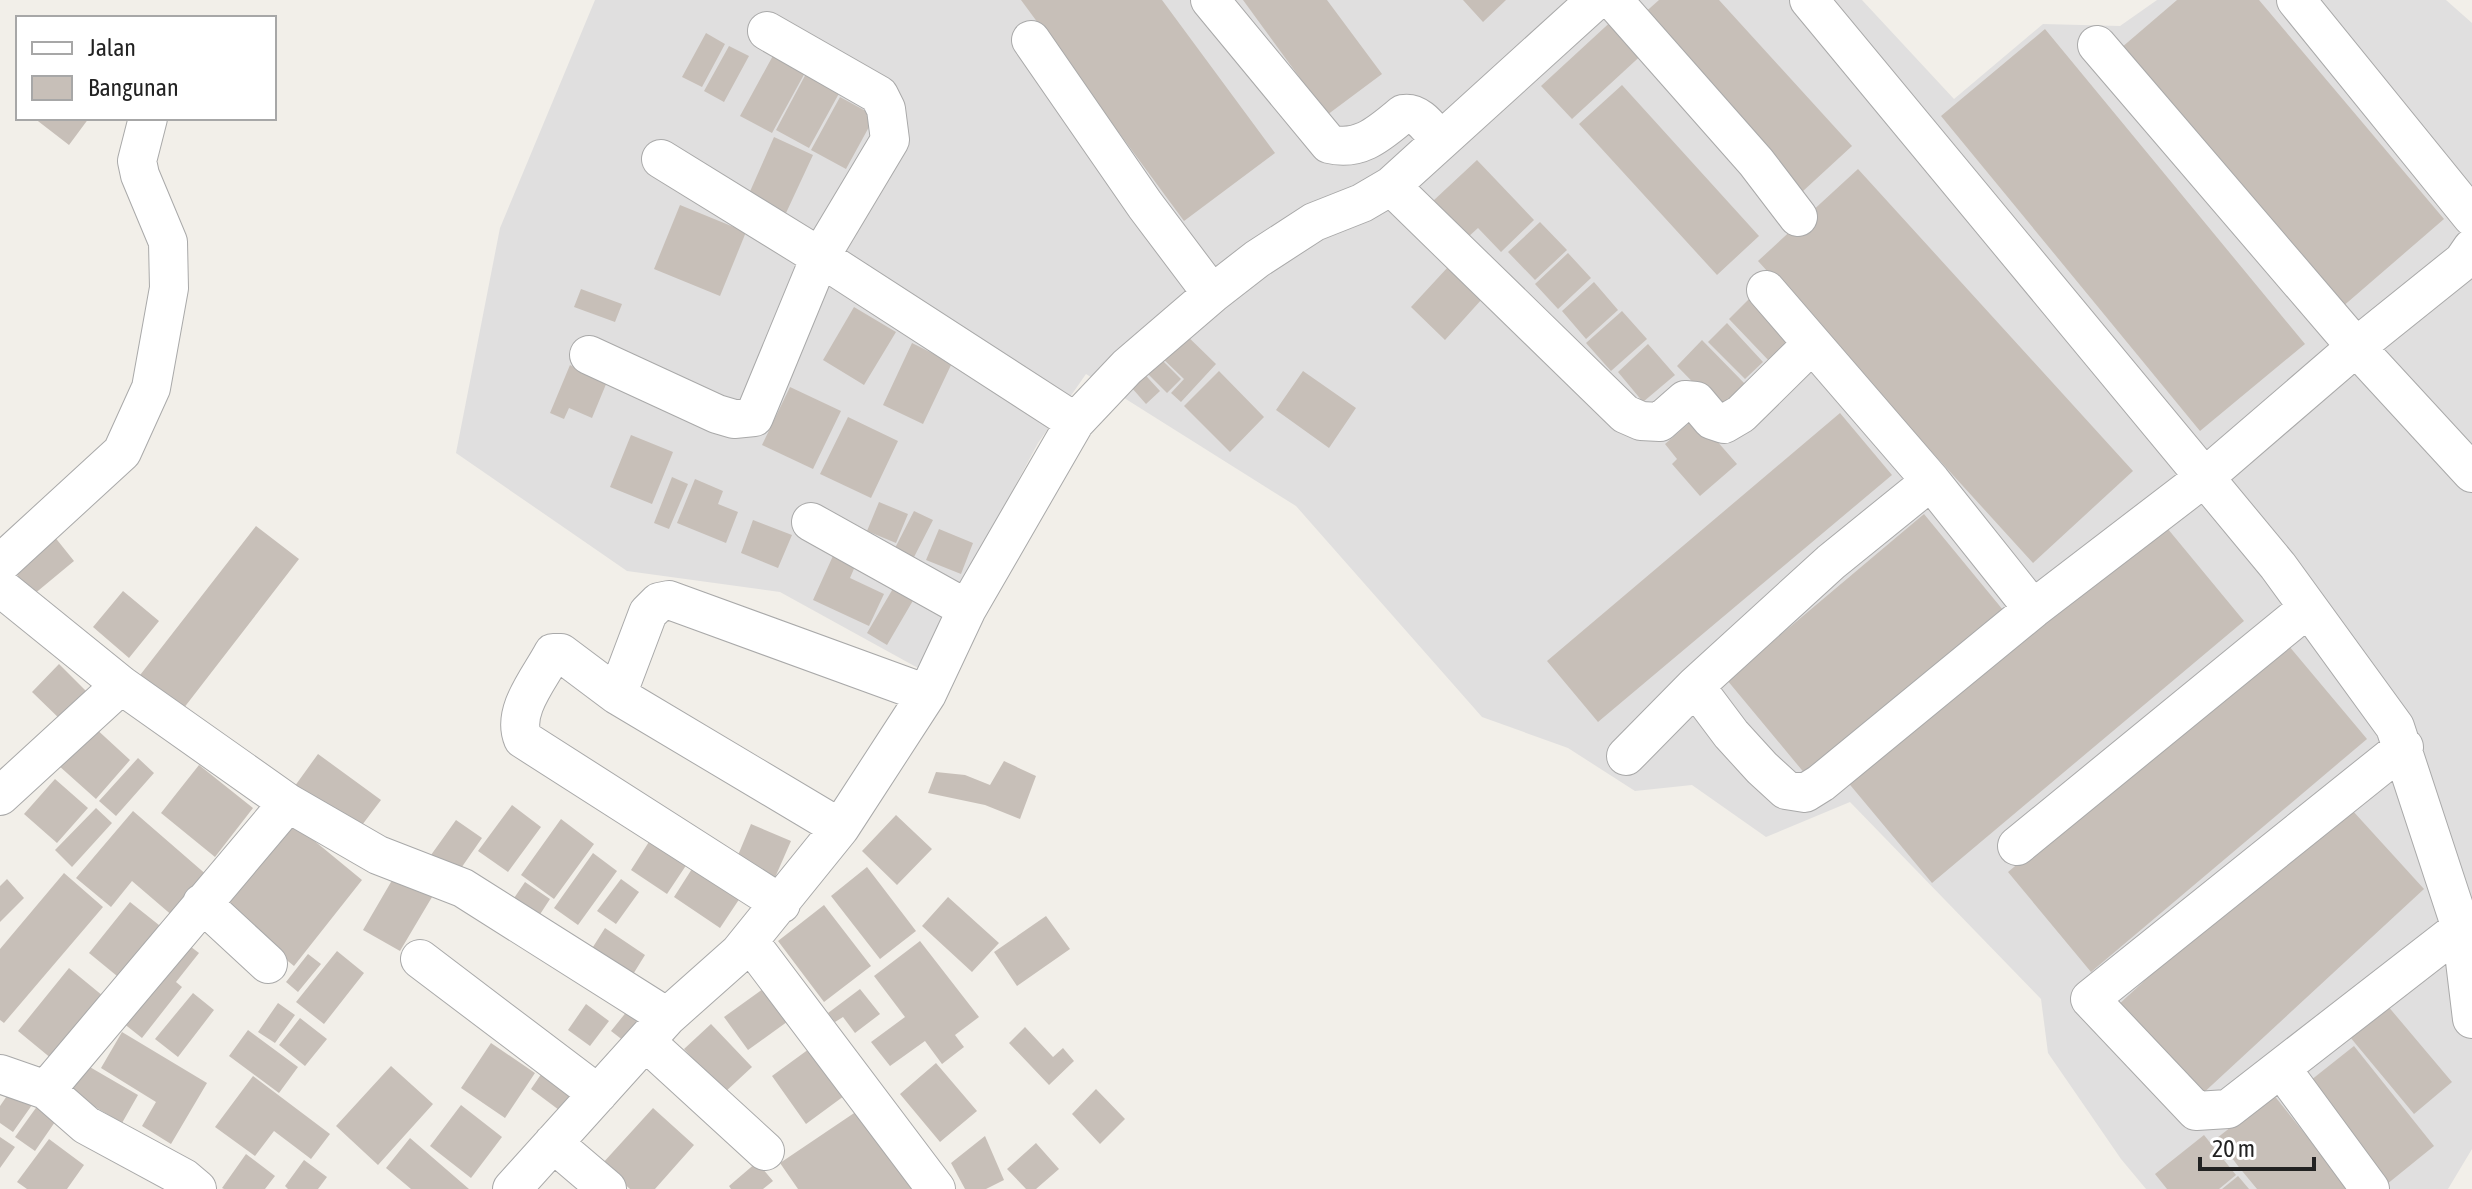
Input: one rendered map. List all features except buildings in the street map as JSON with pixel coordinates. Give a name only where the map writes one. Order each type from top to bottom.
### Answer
[{"type":"street","points":[[1210,0],[1329,144],[1343,147],[1360,145],[1403,114],[1410,113],[1417,116],[1440,140]]},
{"type":"street","points":[[512,1189],[657,1029],[749,941],[840,828],[927,694],[967,609],[1075,422],[1127,367],[1257,259],[1314,222],[1362,203],[1391,186],[1596,0]]},
{"type":"street","points":[[1613,0],[1756,162],[1798,217]]},
{"type":"street","points":[[1809,0],[2205,477],[2308,608],[2395,727],[2461,928],[2472,1019]]},
{"type":"street","points":[[2296,0],[2472,217]]},
{"type":"street","points":[[589,355],[717,414],[734,419],[754,417],[820,257],[890,140],[889,123],[879,95],[767,31]]},
{"type":"street","points":[[1031,40],[1145,205],[1212,294]]},
{"type":"street","points":[[2097,45],[2356,347],[2472,473]]},
{"type":"street","points":[[0,564],[122,452],[151,388],[169,288],[168,242],[137,161],[147,120]]},
{"type":"street","points":[[661,159],[820,257],[1075,422]]},
{"type":"street","points":[[1391,186],[1625,414],[1641,421],[1660,422],[1685,400],[1696,401],[1712,420],[1724,424],[1741,414],[1812,344]]},
{"type":"street","points":[[1695,686],[1731,734],[1762,768],[1786,790],[1805,793],[2033,609],[2205,477],[2356,347],[2463,261],[2472,248]]},
{"type":"street","points":[[1766,290],[1931,481],[2033,609]]},
{"type":"street","points":[[1626,756],[1695,686],[1820,571],[1931,481]]},
{"type":"street","points":[[811,522],[967,609]]},
{"type":"street","points":[[0,587],[121,685],[288,803],[378,855],[463,888],[657,1029],[765,1151]]},
{"type":"street","points":[[617,695],[648,613],[659,602],[669,600],[927,694]]},
{"type":"street","points":[[2017,846],[2308,608]]},
{"type":"street","points":[[781,904],[523,739],[518,729],[520,714],[555,652],[561,653],[617,695],[840,828]]},
{"type":"street","points":[[0,796],[121,685]]},
{"type":"street","points":[[2404,747],[2090,999],[2196,1111],[2228,1109],[2461,928]]},
{"type":"street","points":[[46,1090],[288,803]]},
{"type":"street","points":[[202,903],[268,964]]},
{"type":"street","points":[[749,941],[936,1189]]},
{"type":"street","points":[[420,959],[598,1094]]},
{"type":"street","points":[[2281,1068],[2370,1189]]},
{"type":"street","points":[[0,1074],[46,1090],[86,1125],[184,1178],[197,1189]]},
{"type":"street","points":[[553,1143],[607,1189]]},
{"type":"shaded area","points":[[595,0],[1862,0],[1954,99],[2043,24],[2120,26],[2157,0],[2446,0],[2472,23],[2472,1149],[2448,1189],[2146,1189],[2121,1159],[2048,1053],[2041,999],[1850,802],[1766,837],[1692,785],[1635,791],[1568,748],[1482,717],[1296,506],[1086,374],[1038,443],[918,668],[780,592],[627,571],[456,453],[500,228]]}]
